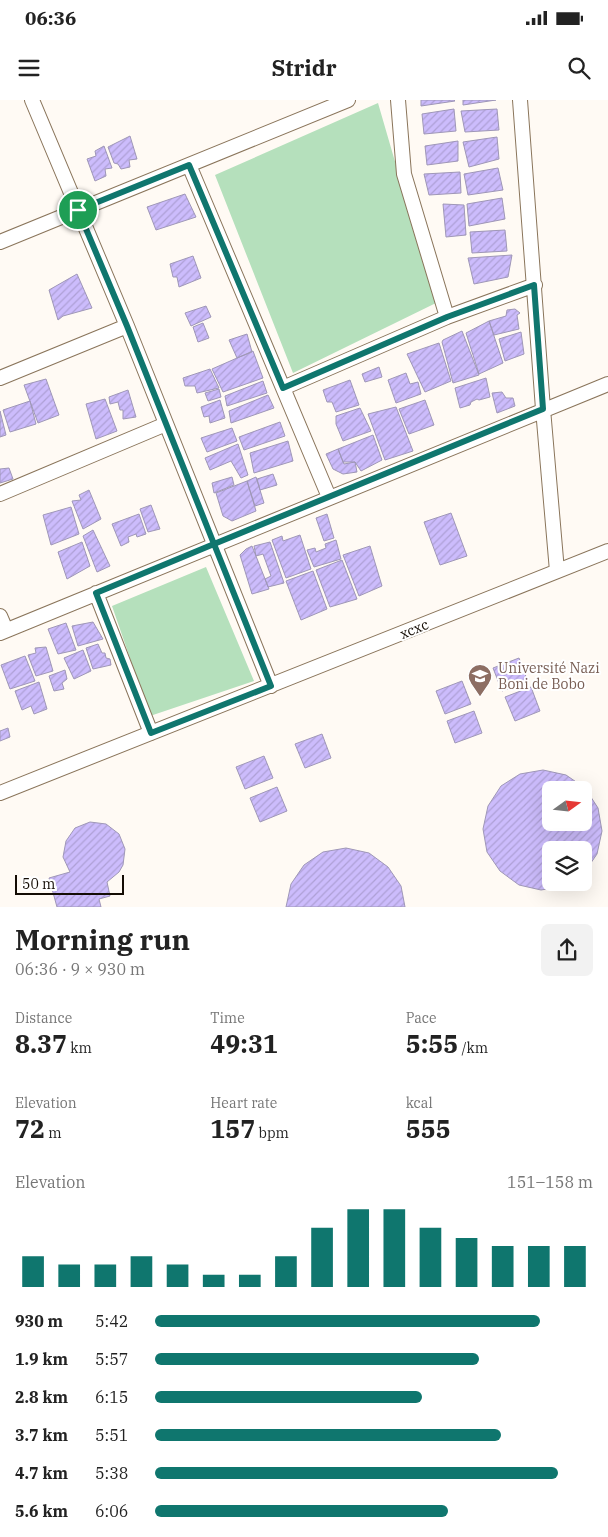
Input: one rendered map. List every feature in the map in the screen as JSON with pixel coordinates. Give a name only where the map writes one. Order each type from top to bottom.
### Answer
[{"type":"street","points":[[32,100],[127,326],[271,686]]},
{"type":"street","points":[[0,242],[348,100]]},
{"type":"street","points":[[398,100],[404,174],[447,317]]},
{"type":"street","points":[[520,100],[557,571]]},
{"type":"street","points":[[189,165],[329,497]]},
{"type":"street","points":[[283,388],[447,317],[534,285]]},
{"type":"street","points":[[0,378],[127,326]]},
{"type":"street","points":[[0,616],[3,631],[608,384]]},
{"type":"street","points":[[0,494],[166,424]]},
{"type":"street","name":"xcxc","points":[[0,793],[608,551]]},
{"type":"street","points":[[96,593],[151,733]]},
{"type":"green space","points":[[378,103],[436,303],[293,373],[215,175]]},
{"type":"green space","points":[[206,567],[254,681],[150,716],[112,606]]},
{"type":"building","points":[[421,100],[454,100],[455,101],[421,106]]},
{"type":"building","points":[[463,100],[496,100],[463,105]]},
{"type":"building","points":[[454,109],[456,131],[424,134],[422,114]]},
{"type":"building","points":[[497,109],[499,130],[465,132],[461,111]]},
{"type":"building","points":[[130,136],[137,159],[129,160],[130,167],[121,169],[118,164],[114,163],[108,147]]},
{"type":"building","points":[[497,137],[499,159],[469,167],[463,142]]},
{"type":"building","points":[[458,141],[458,161],[427,165],[425,146]]},
{"type":"building","points":[[104,146],[112,168],[105,169],[106,176],[95,181],[87,159],[96,156],[95,151]]},
{"type":"building","points":[[498,168],[503,190],[468,195],[464,174]]},
{"type":"building","points":[[460,172],[461,193],[429,195],[424,174]]},
{"type":"building","points":[[185,194],[196,217],[156,230],[147,207]]},
{"type":"building","points":[[502,198],[505,219],[469,226],[467,204]]},
{"type":"building","points":[[443,204],[464,205],[466,235],[446,237]]},
{"type":"building","points":[[505,230],[507,251],[472,253],[470,232]]},
{"type":"building","points":[[512,255],[508,277],[474,284],[468,258]]},
{"type":"building","points":[[193,256],[201,278],[179,287],[177,277],[173,277],[170,264]]},
{"type":"building","points":[[77,274],[92,308],[63,316],[58,320],[49,290]]},
{"type":"building","points":[[206,306],[211,317],[191,326],[185,313]]},
{"type":"building","points":[[515,309],[520,313],[517,315],[519,329],[494,335],[489,321],[506,316],[507,310]]},
{"type":"building","points":[[489,321],[503,363],[479,374],[466,333]]},
{"type":"building","points":[[203,323],[209,338],[198,342],[193,327]]},
{"type":"building","points":[[462,331],[479,375],[453,383],[442,342]]},
{"type":"building","points":[[521,332],[524,354],[505,361],[499,339]]},
{"type":"building","points":[[247,334],[252,352],[237,358],[229,340]]},
{"type":"building","points":[[439,343],[451,381],[425,392],[407,354]]},
{"type":"building","points":[[253,351],[263,378],[223,392],[212,369]]},
{"type":"building","points":[[379,367],[382,377],[365,382],[362,374]]},
{"type":"building","points":[[210,369],[219,388],[197,393],[195,386],[185,386],[183,378]]},
{"type":"building","points":[[406,373],[410,384],[418,382],[421,394],[396,403],[388,380]]},
{"type":"building","points":[[486,378],[490,397],[477,399],[471,402],[470,405],[460,408],[455,388]]},
{"type":"building","points":[[46,379],[59,415],[38,423],[24,385]]},
{"type":"building","points":[[350,380],[359,405],[336,412],[332,402],[327,402],[323,390]]},
{"type":"building","points":[[263,381],[267,393],[227,406],[225,396]]},
{"type":"building","points":[[219,389],[221,397],[208,401],[205,393]]},
{"type":"building","points":[[128,390],[136,417],[123,419],[123,410],[120,410],[118,402],[110,404],[109,397]]},
{"type":"building","points":[[502,392],[506,398],[513,398],[515,406],[497,413],[492,393]]},
{"type":"building","points":[[268,395],[274,408],[231,423],[229,411]]},
{"type":"building","points":[[105,399],[117,431],[96,439],[86,404]]},
{"type":"building","points":[[220,400],[225,418],[210,423],[209,416],[204,417],[201,407]]},
{"type":"building","points":[[425,400],[434,425],[409,434],[399,409]]},
{"type":"building","points":[[30,401],[36,424],[10,432],[3,410]]},
{"type":"building","points":[[396,407],[413,451],[385,460],[368,414]]},
{"type":"building","points":[[360,408],[371,431],[343,441],[336,424],[336,416]]},
{"type":"building","points":[[0,411],[6,435],[0,437]]},
{"type":"building","points":[[280,422],[285,436],[244,450],[239,437]]},
{"type":"building","points":[[232,428],[237,441],[207,452],[201,438]]},
{"type":"building","points":[[373,435],[382,460],[361,471],[355,462],[343,462],[338,449]]},
{"type":"building","points":[[288,441],[293,461],[254,473],[250,453]]},
{"type":"building","points":[[238,444],[248,475],[241,478],[231,461],[210,470],[205,458]]},
{"type":"building","points":[[338,449],[344,464],[355,462],[357,472],[343,474],[333,469],[326,454]]},
{"type":"building","points":[[9,468],[13,479],[0,483],[0,469]]},
{"type":"building","points":[[273,474],[277,485],[260,490],[257,479]]},
{"type":"building","points":[[232,477],[234,485],[214,493],[212,483]]},
{"type":"building","points":[[256,477],[264,503],[255,506],[247,481]]},
{"type":"building","points":[[247,481],[256,511],[232,521],[223,516],[216,493]]},
{"type":"building","points":[[89,490],[101,519],[83,529],[72,501],[81,500],[79,495]]},
{"type":"building","points":[[151,505],[160,529],[148,532],[140,509]]},
{"type":"building","points":[[71,507],[79,534],[51,545],[43,515]]},
{"type":"building","points":[[451,513],[467,556],[440,565],[424,522]]},
{"type":"building","points":[[139,514],[146,534],[137,537],[136,534],[128,537],[129,542],[121,546],[112,524]]},
{"type":"building","points":[[327,514],[334,538],[324,541],[316,518]]},
{"type":"building","points":[[93,530],[110,566],[97,572],[83,536]]},
{"type":"building","points":[[300,535],[311,569],[286,578],[272,540],[282,536],[283,541]]},
{"type":"building","points":[[336,540],[341,559],[314,567],[307,550],[315,548],[316,552],[326,548],[325,544]]},
{"type":"building","points":[[82,542],[90,566],[67,579],[58,552]]},
{"type":"building","points":[[270,542],[284,583],[268,587],[265,579],[271,576],[263,554],[256,556],[254,546]]},
{"type":"building","points":[[252,546],[269,589],[252,594],[240,555]]},
{"type":"building","points":[[370,546],[382,586],[359,596],[343,555]]},
{"type":"building","points":[[342,560],[357,599],[330,607],[316,570]]},
{"type":"building","points":[[313,571],[327,609],[301,620],[286,581]]},
{"type":"building","points":[[93,622],[103,639],[78,646],[72,626]]},
{"type":"building","points":[[66,623],[76,650],[58,654],[48,629]]},
{"type":"building","points":[[98,644],[102,653],[105,653],[106,658],[110,659],[111,665],[93,669],[86,648]]},
{"type":"building","points":[[46,647],[53,671],[36,676],[28,655],[36,653],[35,648]]},
{"type":"building","points":[[83,650],[91,671],[74,679],[64,658]]},
{"type":"building","points":[[25,656],[35,681],[10,689],[1,665]]},
{"type":"building","points":[[519,658],[528,682],[502,691],[493,668]]},
{"type":"building","points":[[65,670],[67,679],[62,683],[64,689],[54,691],[49,676]]},
{"type":"building","points":[[462,681],[471,704],[445,714],[436,691]]},
{"type":"building","points":[[39,682],[47,709],[34,714],[31,706],[22,710],[15,691]]},
{"type":"building","points":[[531,687],[540,711],[515,721],[505,697]]},
{"type":"building","points":[[474,711],[482,733],[455,743],[447,721]]},
{"type":"building","points":[[8,728],[10,737],[0,741],[0,731]]},
{"type":"building","points":[[322,734],[331,758],[305,768],[295,744]]},
{"type":"building","points":[[264,756],[273,778],[245,789],[236,767]]},
{"type":"building","points":[[543,770],[566,775],[575,781],[542,781],[542,831],[592,831],[592,799],[598,808],[602,831],[597,854],[592,861],[592,841],[542,841],[542,890],[519,885],[500,871],[487,852],[483,829],[488,806],[501,786],[520,774]]},
{"type":"building","points":[[277,787],[287,811],[260,822],[250,798]]},
{"type":"building","points":[[90,822],[106,824],[119,834],[125,849],[123,865],[119,872],[107,882],[110,896],[99,899],[101,907],[57,907],[49,878],[70,872],[63,857],[66,841],[75,828]]},
{"type":"building","points":[[346,848],[369,853],[388,867],[401,886],[405,907],[286,907],[291,884],[304,865],[323,852]]},
{"type":"place","name":"Université Nazi Boni de Bobo","points":[[480,697]]},
{"type":"route","points":[[78,210],[127,326],[214,544],[96,593],[151,733],[271,686],[214,544],[543,409],[534,285],[447,317],[283,388],[189,165],[78,210]]}]
